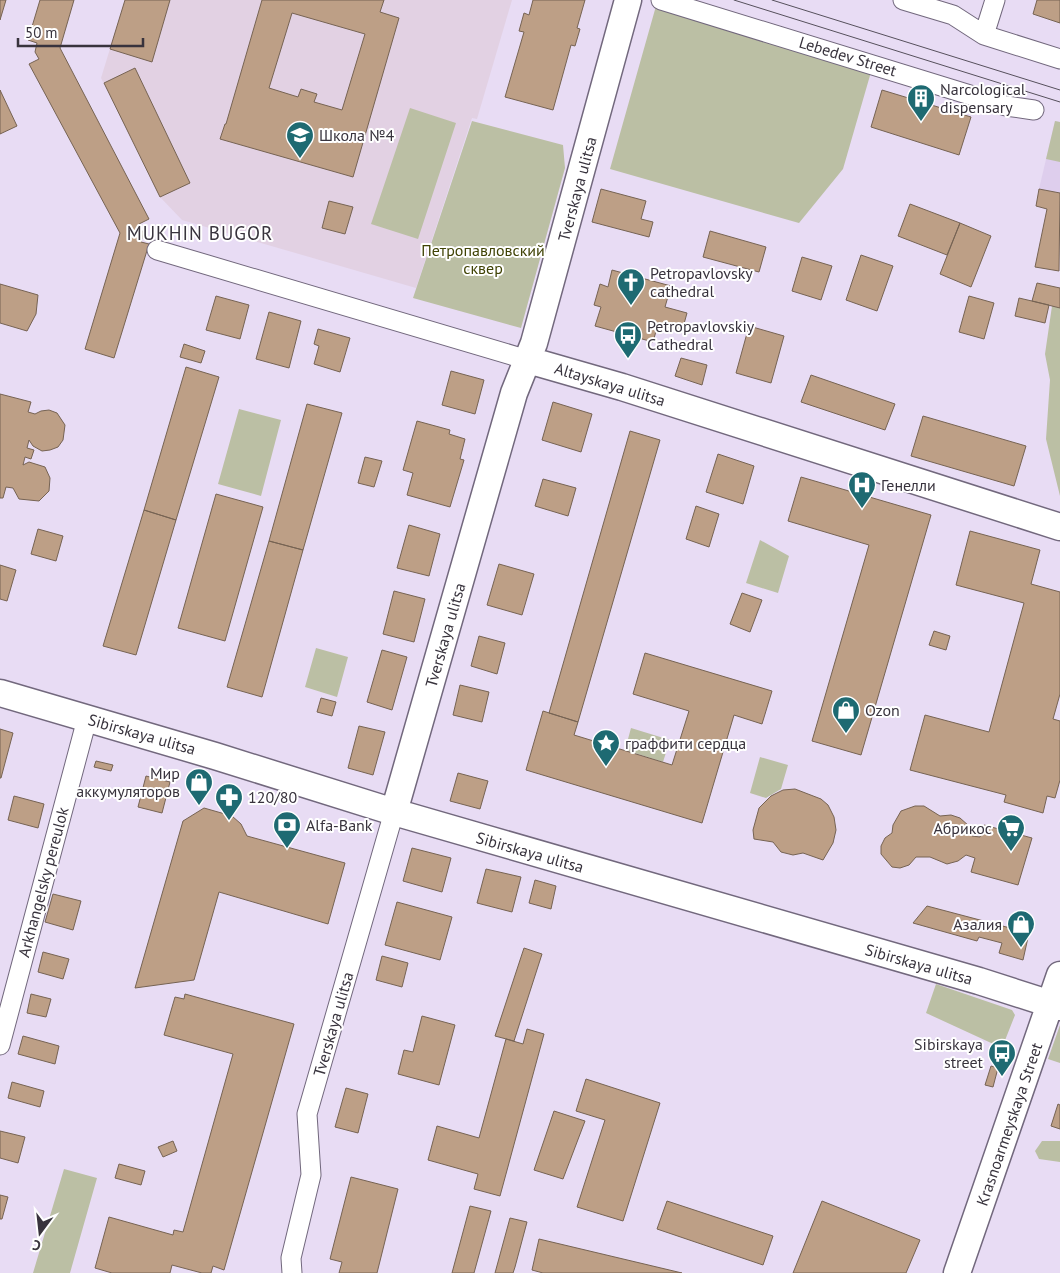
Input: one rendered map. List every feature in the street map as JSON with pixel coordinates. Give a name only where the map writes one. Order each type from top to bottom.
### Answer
[{"type":"main road","name":"Tverskaya ulitsa","points":[[394,812],[514,393],[537,333],[628,0]]},
{"type":"main road","name":"Altayskaya ulitsa","points":[[528,360],[622,387],[1060,528]]},
{"type":"main road","name":"Sibirskaya ulitsa","points":[[0,693],[394,812],[979,981],[1055,1006]]},
{"type":"main road","name":"Krasnoarmeyskaya Street","points":[[957,1273],[1055,1006],[1060,975]]},
{"type":"street","name":"Lebedev Street","points":[[662,0],[1006,106],[1034,110]]},
{"type":"street","points":[[903,0],[953,15],[984,35],[1060,59]]},
{"type":"street","points":[[984,35],[994,0]]},
{"type":"street","name":"Altayskaya ulitsa","points":[[157,250],[528,360]]},
{"type":"street","name":"Arkhangelsky pereulok","points":[[0,1045],[87,719]]},
{"type":"street","name":"Tverskaya ulitsa","points":[[292,1273],[291,1258],[311,1175],[307,1114],[394,812]]},
{"type":"shaded area","name":"Школа №4","points":[[125,0],[512,0],[477,119],[472,118],[416,288],[182,220],[160,197],[101,78]]},
{"type":"shaded area","points":[[1055,121],[1060,122],[1060,193],[1039,189]]},
{"type":"green space","points":[[656,6],[871,72],[843,169],[799,223],[610,169]]},
{"type":"green space","points":[[410,108],[456,123],[418,239],[371,224]]},
{"type":"green space","name":"Петропавловский сквер","points":[[472,121],[563,145],[565,168],[521,328],[413,298]]},
{"type":"green space","points":[[1055,121],[1060,122],[1060,162],[1046,159]]},
{"type":"green space","points":[[1052,306],[1060,308],[1060,496],[1046,439],[1050,380],[1045,354]]},
{"type":"green space","points":[[239,409],[281,420],[261,496],[218,484]]},
{"type":"green space","points":[[760,540],[789,556],[778,593],[746,583]]},
{"type":"green space","points":[[316,648],[348,657],[337,697],[305,687]]},
{"type":"green space","points":[[631,728],[670,740],[663,762],[625,750]]},
{"type":"green space","points":[[760,757],[788,765],[781,789],[766,798],[750,793]]},
{"type":"green space","points":[[936,984],[1012,1010],[1015,1015],[1002,1048],[926,1013]]},
{"type":"green space","points":[[1060,1025],[1060,1063],[1048,1059]]},
{"type":"green space","points":[[1042,1141],[1060,1141],[1060,1162],[1039,1159],[1035,1151]]},
{"type":"green space","points":[[64,1169],[97,1178],[70,1273],[33,1273]]},
{"type":"building","points":[[0,0],[6,0],[0,20]]},
{"type":"building","points":[[40,0],[74,0],[60,48],[149,219],[139,224],[143,233],[141,242],[149,244],[114,358],[85,349],[120,233],[29,64],[39,59],[35,52],[37,43],[28,40]]},
{"type":"building","points":[[125,0],[170,0],[152,62],[110,49]]},
{"type":"building","points":[[262,0],[384,0],[380,12],[399,18],[353,177],[220,139]],"holes":[[[292,13],[365,34],[342,110],[314,102],[317,94],[301,89],[298,97],[269,88]]]},
{"type":"building","points":[[533,0],[585,0],[577,28],[580,29],[575,46],[571,45],[553,110],[505,97],[524,32],[519,31],[524,13],[529,15]]},
{"type":"building","points":[[1037,0],[1060,0],[1060,23],[1033,14]]},
{"type":"building","points":[[135,68],[190,183],[160,197],[104,83]]},
{"type":"building","points":[[0,90],[17,126],[0,134]]},
{"type":"building","name":"Narcological dispensary","points":[[882,90],[971,117],[959,155],[871,127]]},
{"type":"building","points":[[601,189],[646,201],[641,219],[653,222],[649,237],[592,222]]},
{"type":"building","points":[[1039,189],[1060,193],[1059,271],[1035,267],[1047,209],[1036,206]]},
{"type":"building","points":[[329,201],[353,207],[345,234],[322,228]]},
{"type":"building","points":[[910,204],[960,223],[947,255],[898,236]]},
{"type":"building","points":[[960,223],[991,236],[971,287],[940,274]]},
{"type":"building","points":[[710,231],[766,247],[759,272],[703,257]]},
{"type":"building","points":[[861,255],[893,266],[877,311],[846,300]]},
{"type":"building","points":[[802,257],[832,266],[821,300],[792,291]]},
{"type":"building","name":"Petropavlovsky cathedral","points":[[612,270],[671,286],[665,307],[687,313],[682,331],[658,324],[653,342],[595,326],[601,307],[594,305],[600,284],[608,287]]},
{"type":"building","points":[[1037,283],[1060,288],[1060,308],[1032,301]]},
{"type":"building","points":[[0,284],[38,295],[36,314],[27,331],[0,323]]},
{"type":"building","points":[[216,296],[249,305],[240,339],[206,330]]},
{"type":"building","points":[[969,296],[994,303],[984,339],[959,332]]},
{"type":"building","points":[[1019,298],[1049,305],[1045,323],[1015,316]]},
{"type":"building","points":[[269,312],[301,321],[289,368],[256,359]]},
{"type":"building","points":[[749,326],[784,336],[771,383],[736,373]]},
{"type":"building","points":[[318,329],[350,338],[340,372],[314,364],[319,346],[314,344]]},
{"type":"building","points":[[184,344],[205,351],[201,363],[180,357]]},
{"type":"building","points":[[681,358],[707,365],[702,385],[675,376]]},
{"type":"building","points":[[186,367],[219,377],[176,520],[144,510]]},
{"type":"building","points":[[451,371],[484,380],[475,414],[442,405]]},
{"type":"building","points":[[811,375],[895,404],[885,430],[801,402]]},
{"type":"building","points":[[0,394],[31,402],[28,412],[35,414],[49,410],[57,413],[65,425],[63,440],[58,447],[42,451],[33,446],[29,440],[27,448],[34,450],[31,459],[25,457],[23,465],[29,462],[45,467],[50,478],[49,491],[39,501],[19,499],[13,488],[6,487],[3,498],[0,498]]},
{"type":"building","points":[[553,402],[592,414],[581,452],[542,440]]},
{"type":"building","points":[[307,404],[342,413],[303,550],[269,541]]},
{"type":"building","points":[[923,416],[1026,446],[1014,486],[911,456]]},
{"type":"building","points":[[417,421],[450,430],[449,434],[465,439],[460,459],[464,460],[450,507],[407,495],[413,473],[403,470]]},
{"type":"building","points":[[630,431],[660,440],[578,722],[549,713]]},
{"type":"building","points":[[718,454],[754,466],[743,504],[706,492]]},
{"type":"building","points":[[365,457],[382,461],[374,487],[358,483]]},
{"type":"building","points":[[801,477],[931,515],[861,755],[812,741],[869,545],[788,521]]},
{"type":"building","points":[[543,479],[576,488],[568,516],[535,506]]},
{"type":"building","points":[[216,494],[263,507],[225,641],[178,628]]},
{"type":"building","points":[[696,506],[719,514],[709,547],[686,539]]},
{"type":"building","points":[[144,510],[176,520],[136,655],[103,646]]},
{"type":"building","points":[[409,525],[440,534],[429,576],[397,568]]},
{"type":"building","points":[[38,529],[63,536],[56,561],[31,554]]},
{"type":"building","points":[[970,531],[1040,550],[1031,584],[1060,592],[1060,694],[1053,719],[1060,721],[1060,780],[1055,798],[1047,796],[1043,813],[1004,802],[1006,795],[910,770],[925,715],[989,732],[1024,603],[956,585]]},
{"type":"building","points":[[269,541],[303,550],[262,697],[227,687]]},
{"type":"building","points":[[499,564],[534,574],[522,615],[487,605]]},
{"type":"building","points":[[0,565],[16,570],[7,601],[0,599]]},
{"type":"building","points":[[394,591],[425,599],[414,642],[383,634]]},
{"type":"building","points":[[742,593],[762,600],[750,632],[730,624]]},
{"type":"building","points":[[934,631],[950,636],[946,650],[929,645]]},
{"type":"building","points":[[479,636],[505,643],[497,674],[471,666]]},
{"type":"building","points":[[382,650],[407,657],[392,710],[367,702]]},
{"type":"building","points":[[645,653],[772,691],[762,724],[734,715],[702,823],[526,770],[543,711],[578,722],[574,735],[672,765],[689,711],[633,694]]},
{"type":"building","points":[[460,685],[489,692],[482,722],[453,715]]},
{"type":"building","points":[[321,698],[336,702],[332,716],[317,712]]},
{"type":"building","points":[[359,726],[385,732],[373,775],[348,768]]},
{"type":"building","points":[[0,729],[13,733],[1,778],[0,778]]},
{"type":"building","points":[[96,761],[113,765],[111,771],[94,767]]},
{"type":"building","points":[[458,773],[488,781],[480,809],[450,801]]},
{"type":"building","points":[[146,776],[170,782],[162,813],[138,807]]},
{"type":"building","points":[[795,789],[821,799],[828,805],[834,817],[836,830],[833,843],[823,860],[803,853],[793,855],[781,852],[773,842],[754,839],[753,830],[759,808],[771,796],[783,790]]},
{"type":"building","points":[[14,796],[44,804],[38,828],[8,820]]},
{"type":"building","points":[[915,806],[924,806],[940,816],[951,815],[960,818],[969,826],[972,836],[980,837],[984,825],[1032,838],[1018,885],[971,872],[975,858],[966,855],[958,861],[947,864],[930,857],[916,857],[909,865],[900,868],[892,867],[881,854],[881,846],[885,838],[892,833],[893,825],[901,811]]},
{"type":"building","points":[[204,808],[232,816],[241,824],[247,836],[345,863],[328,924],[219,892],[194,980],[135,988],[183,821]]},
{"type":"building","points":[[412,848],[451,858],[442,892],[403,881]]},
{"type":"building","points":[[486,869],[521,877],[512,912],[477,903]]},
{"type":"building","points":[[535,880],[556,886],[551,909],[529,903]]},
{"type":"building","points":[[53,894],[81,901],[73,930],[45,922]]},
{"type":"building","points":[[397,902],[452,917],[440,960],[385,945]]},
{"type":"building","points":[[927,906],[1029,933],[1023,960],[999,953],[1002,943],[979,937],[977,941],[913,923]]},
{"type":"building","points":[[524,948],[542,954],[514,1041],[495,1036]]},
{"type":"building","points":[[43,952],[69,959],[63,979],[38,972]]},
{"type":"building","points":[[382,956],[408,963],[402,987],[376,980]]},
{"type":"building","points":[[31,994],[51,999],[46,1017],[27,1013]]},
{"type":"building","points":[[185,994],[294,1024],[224,1270],[213,1266],[211,1273],[202,1273],[172,1265],[170,1273],[112,1273],[95,1268],[109,1217],[173,1235],[174,1230],[183,1232],[233,1054],[164,1035],[175,997],[184,999]]},
{"type":"building","points":[[422,1016],[455,1025],[439,1085],[398,1074],[404,1050],[413,1052]]},
{"type":"building","points":[[527,1029],[544,1034],[500,1196],[474,1189],[478,1174],[428,1160],[437,1126],[479,1138],[506,1039],[523,1044]]},
{"type":"building","points":[[23,1036],[59,1046],[55,1064],[18,1054]]},
{"type":"building","points":[[991,1066],[998,1068],[993,1087],[985,1085]]},
{"type":"building","points":[[586,1079],[660,1103],[623,1221],[577,1207],[605,1120],[576,1111]]},
{"type":"building","points":[[12,1082],[44,1091],[40,1107],[8,1098]]},
{"type":"building","points":[[346,1088],[368,1094],[358,1133],[335,1127]]},
{"type":"building","points":[[1058,1104],[1060,1105],[1060,1129],[1051,1126]]},
{"type":"building","points":[[554,1111],[585,1121],[563,1179],[534,1170]]},
{"type":"building","points":[[0,1131],[25,1137],[18,1163],[0,1158]]},
{"type":"building","points":[[173,1141],[177,1151],[163,1157],[158,1147]]},
{"type":"building","points":[[119,1164],[145,1171],[141,1185],[115,1178]]},
{"type":"building","points":[[351,1177],[398,1189],[377,1273],[339,1273],[342,1262],[330,1259]]},
{"type":"building","points":[[0,1195],[8,1197],[2,1219],[0,1219]]},
{"type":"building","points":[[667,1201],[773,1236],[763,1265],[657,1229]]},
{"type":"building","points":[[822,1201],[920,1240],[906,1273],[793,1273]]},
{"type":"building","points":[[470,1206],[491,1211],[474,1273],[452,1273]]},
{"type":"building","points":[[510,1218],[527,1222],[515,1267],[513,1273],[495,1273]]},
{"type":"building","points":[[539,1239],[682,1273],[543,1273],[532,1270]]},
{"type":"tram line","points":[[734,0],[1060,102]]},
{"type":"tram line","points":[[772,0],[1060,90]]},
{"type":"place","name":"Narcological dispensary","points":[[921,122]]},
{"type":"place","name":"Школа №4","points":[[300,159]]},
{"type":"place","name":"Petropavlovsky cathedral","points":[[631,306]]},
{"type":"place","name":"Petropavlovskiy Сathedral","points":[[628,359]]},
{"type":"place","name":"Генелли","points":[[862,509]]},
{"type":"place","name":"Ozon","points":[[846,734]]},
{"type":"place","name":"граффити сердца","points":[[606,767]]},
{"type":"place","name":"Мир аккумуляторов","points":[[199,806]]},
{"type":"place","name":"120/80","points":[[229,821]]},
{"type":"place","name":"Alfa-Bank","points":[[287,849]]},
{"type":"place","name":"Абрикос","points":[[1011,852]]},
{"type":"place","name":"Азалия","points":[[1021,948]]},
{"type":"place","name":"Sibirskaya street","points":[[1002,1077]]},
{"type":"district","name":"MUKHIN BUGOR","points":[[200,233]]}]
